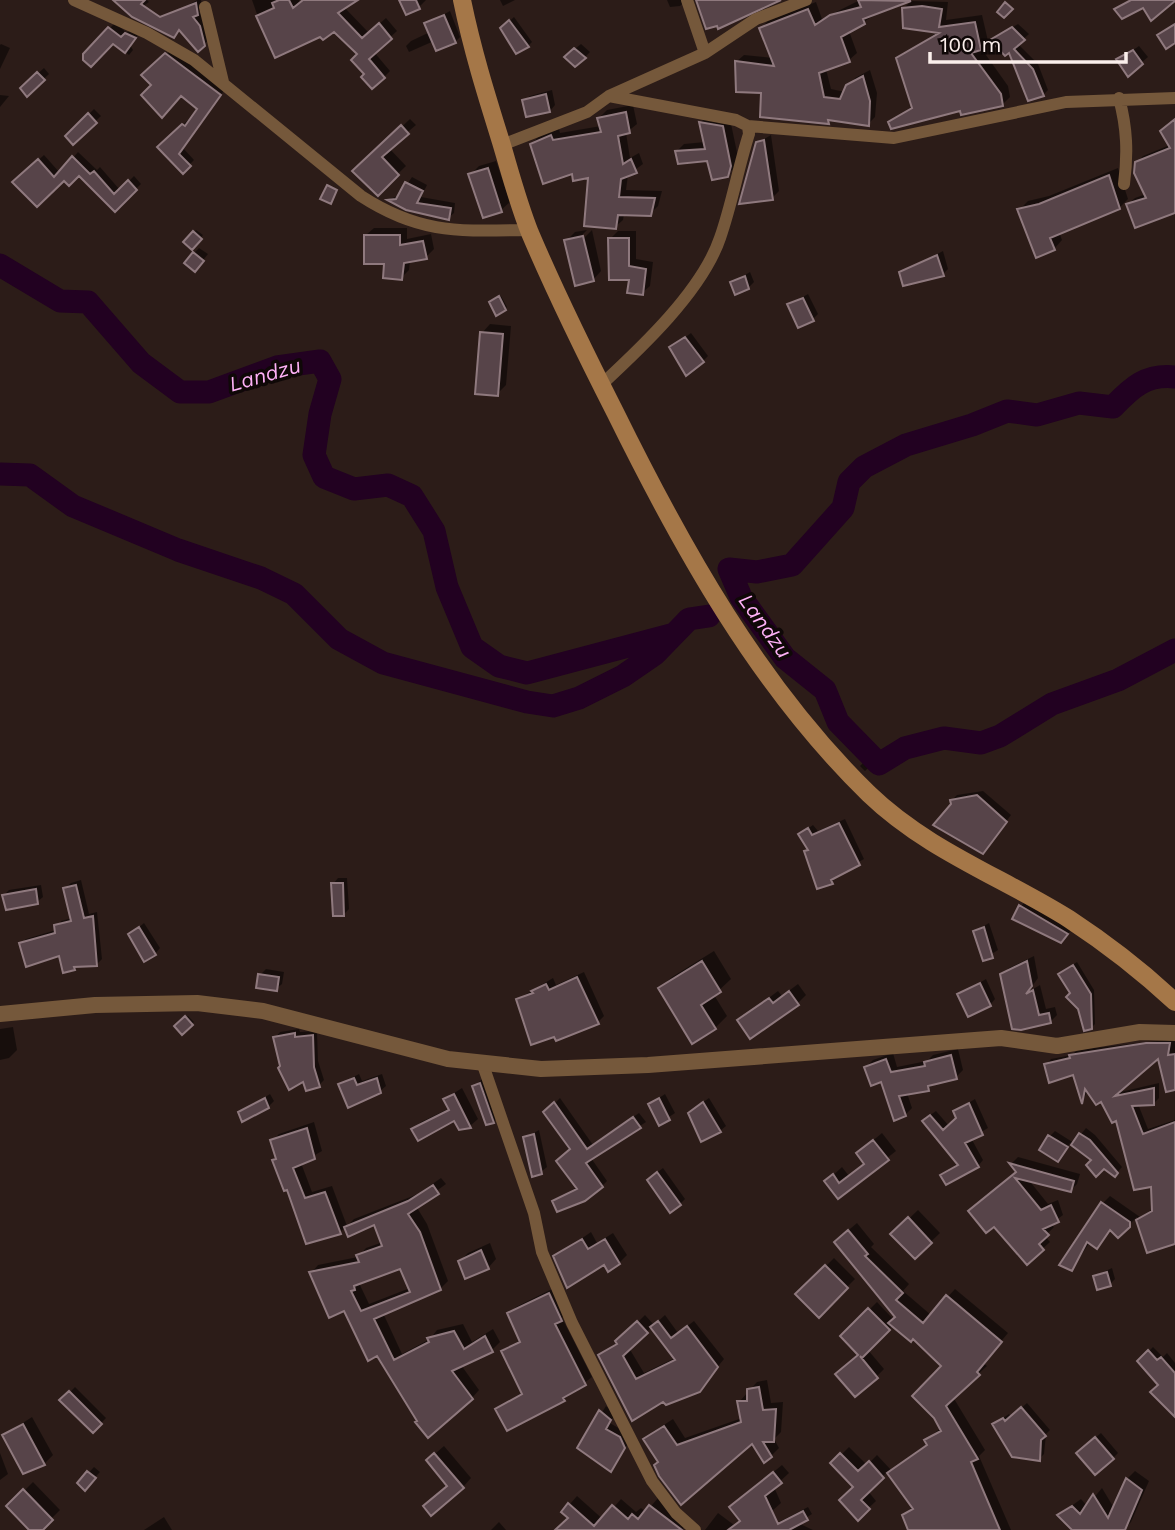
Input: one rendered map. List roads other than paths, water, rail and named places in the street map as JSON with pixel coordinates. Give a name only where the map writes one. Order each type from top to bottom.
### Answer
[{"type":"main road","points":[[462,0],[476,66],[529,230],[575,334],[666,516],[748,648],[825,746],[870,794],[932,843],[1067,918],[1136,965],[1175,1002]]},
{"type":"street","points":[[74,0],[147,33],[194,60],[361,196],[387,213],[412,224],[457,231],[529,230]]},
{"type":"street","points":[[687,0],[705,53]]},
{"type":"street","points":[[502,145],[587,111],[609,96],[705,53],[756,19],[806,0]]},
{"type":"street","points":[[205,7],[223,82]]},
{"type":"street","points":[[609,96],[736,120],[748,126],[894,138],[1037,106],[1119,98],[1175,98]]},
{"type":"street","points":[[1119,98],[1127,128],[1128,155],[1124,184]]},
{"type":"street","points":[[601,385],[642,347],[678,306],[705,267],[720,240],[749,134],[748,126]]},
{"type":"street","points":[[0,1014],[94,1005],[197,1003],[264,1011],[344,1034],[483,1065],[541,1069],[648,1065],[1001,1038],[1057,1046],[1140,1032],[1175,1032]]},
{"type":"street","points":[[483,1065],[534,1213],[542,1252],[572,1323],[652,1481],[676,1513],[695,1530]]},
{"type":"waterway","name":"Landzu","points":[[0,265],[60,301],[88,302],[141,363],[180,392],[209,392],[277,367],[320,361],[330,379],[320,414],[314,455],[324,477],[354,489],[388,485],[412,496],[434,531],[447,587],[472,647],[499,666],[527,673],[674,634]]},
{"type":"waterway","name":"Landzu","points":[[1175,377],[1156,378],[1140,383],[1113,407],[1079,403],[1037,415],[1007,411],[972,425],[906,445],[864,467],[849,482],[843,508],[792,565],[757,572],[729,569],[741,597],[785,658],[825,690],[838,722],[879,764],[905,748],[944,738],[981,743],[1000,736],[1052,704],[1118,680],[1175,650]]},
{"type":"waterway","name":"Landzu","points":[[0,474],[30,475],[73,506],[178,550],[261,578],[294,594],[339,639],[383,663],[527,702],[553,706],[579,698],[623,676],[655,654],[689,619],[709,616]]}]
